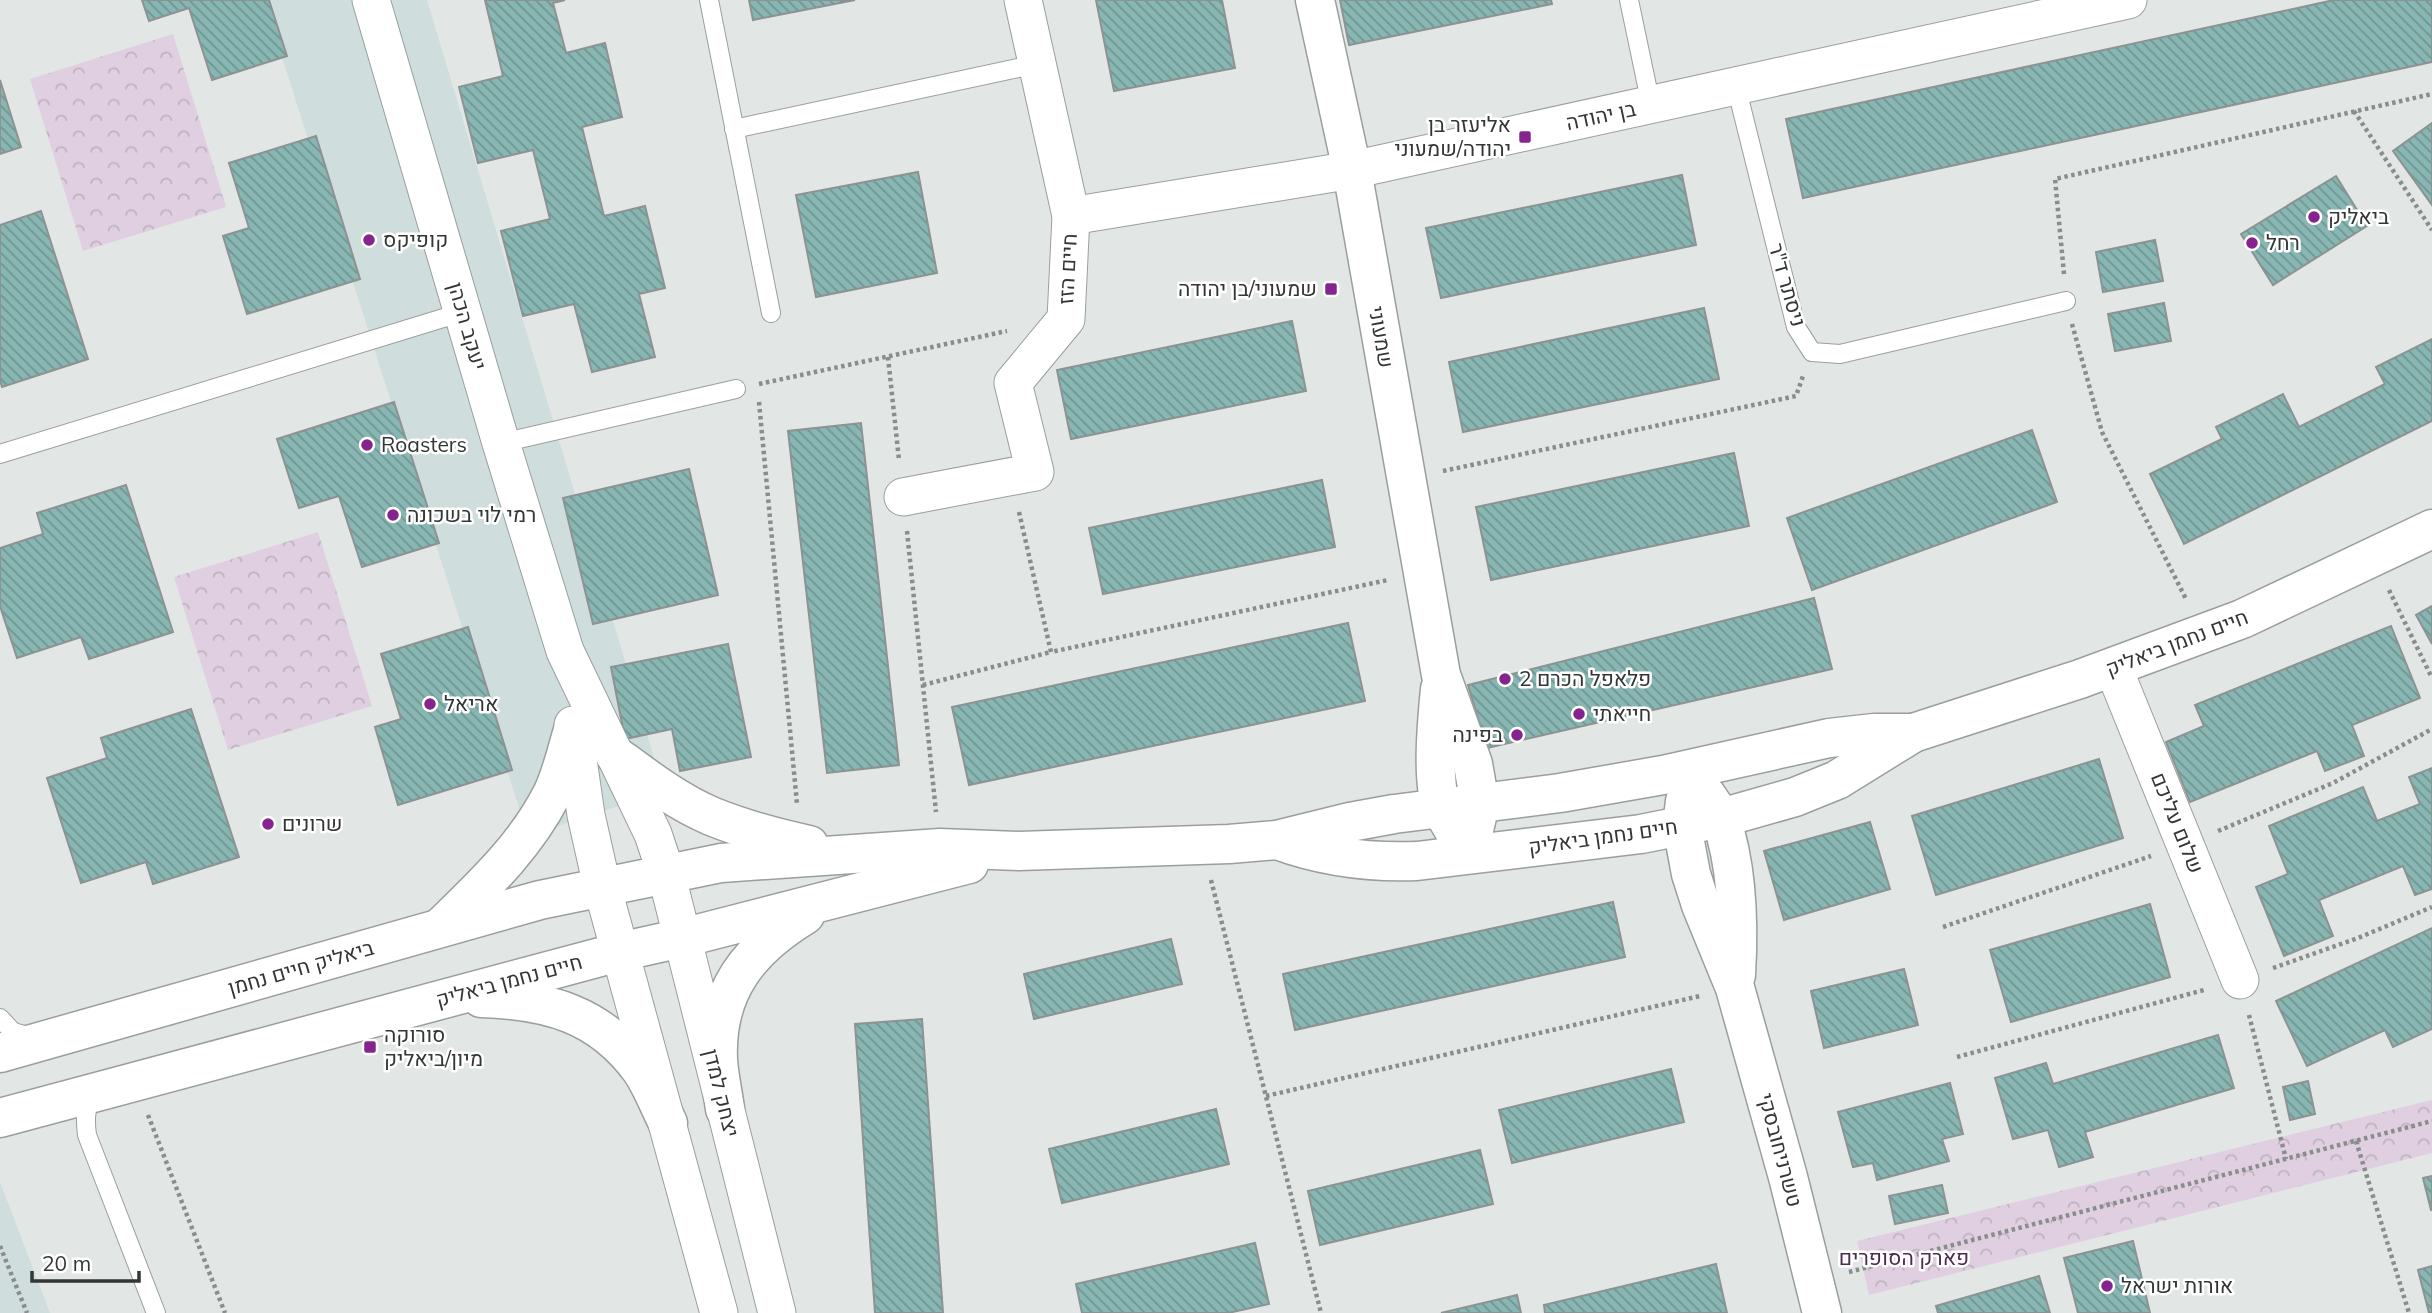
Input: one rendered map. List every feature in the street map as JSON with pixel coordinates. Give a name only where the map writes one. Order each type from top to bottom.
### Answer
[{"type":"street","name":"יעקב הכהן","points":[[371,0],[565,651],[653,834],[666,873]]},
{"type":"street","name":"חיים הזז","points":[[903,497],[1035,471],[1013,383],[1066,319],[1071,215],[1023,0]]},
{"type":"street","name":"שמעוני","points":[[1315,0],[1352,170],[1441,675],[1473,764],[1480,804],[1468,855]]},
{"type":"street","name":"בן יהודה","points":[[1071,215],[1352,170],[2128,0]]},
{"type":"street","name":"חיים נחמן ביאליק","points":[[1277,840],[1306,851],[1362,861],[1417,861],[1641,834],[1721,818],[1795,797],[1838,780],[1913,733],[2113,667],[2242,619],[2432,529]]},
{"type":"street","name":"יעקב הכהן","points":[[565,651],[586,815],[602,886]]},
{"type":"street","name":"שלום עליכם","points":[[2113,667],[2240,980]]},
{"type":"street","name":"שמעוני","points":[[1441,675],[1436,756],[1442,808],[1468,855]]},
{"type":"street","points":[[439,929],[490,879],[528,836],[553,792],[573,727]]},
{"type":"street","name":"חיים נחמן ביאליק","points":[[602,886],[721,863],[845,854],[940,848],[1019,851],[1277,840],[1350,822],[1573,790],[1690,769],[1829,738],[1874,733],[1913,733]]},
{"type":"street","points":[[615,755],[664,791],[709,815],[763,835],[845,854]]},
{"type":"street","name":"טשרניחובסקי","points":[[1690,769],[1721,818],[1731,863],[1737,903],[1735,988]]},
{"type":"street","name":"טשרניחובסקי","points":[[1690,769],[1682,826],[1691,874],[1735,988],[1788,1177],[1818,1297]]},
{"type":"street","name":"חיים נחמן ביאליק","points":[[0,1118],[619,952],[1019,851]]},
{"type":"street","name":"יצחק למדן","points":[[666,873],[777,1313]]},
{"type":"street","points":[[602,886],[719,1313]]},
{"type":"street","name":"ביאליק חיים נחמן","points":[[0,1053],[540,900],[602,886]]},
{"type":"street","points":[[725,1109],[718,1059],[720,1028],[726,1000],[736,977],[754,953],[784,928],[834,898]]},
{"type":"street","points":[[451,997],[536,1003],[565,1011],[586,1021],[610,1036],[642,1072],[667,1123]]},
{"type":"lane","points":[[709,0],[771,313]]},
{"type":"lane","points":[[1629,0],[1651,105]]},
{"type":"lane","points":[[734,129],[1037,64]]},
{"type":"lane","name":"ניסתר ד\"ר","points":[[1736,86],[1796,327],[1812,352],[1840,354],[2066,301]]},
{"type":"lane","points":[[0,454],[463,312]]},
{"type":"lane","points":[[501,443],[736,389]]},
{"type":"lane","points":[[0,1018],[18,1035],[48,1040]]},
{"type":"lane","points":[[119,1086],[92,1094],[85,1120],[87,1135],[156,1313]]},
{"type":"path","points":[[2203,634],[2102,432],[2066,301],[2055,178],[2432,94]]},
{"type":"path","points":[[2354,111],[2432,230]]},
{"type":"path","points":[[758,384],[1011,330]]},
{"type":"path","points":[[1406,479],[1796,396],[1812,352]]},
{"type":"path","points":[[888,356],[940,848]]},
{"type":"path","points":[[759,398],[801,844]]},
{"type":"path","points":[[1011,477],[1051,652]]},
{"type":"path","points":[[2373,558],[2432,678]]},
{"type":"path","points":[[923,685],[1051,652],[1423,573]]},
{"type":"path","points":[[1202,845],[1321,1313]]},
{"type":"path","points":[[1957,1057],[2240,980],[2358,939],[2432,907]]},
{"type":"path","points":[[2240,980],[2286,1159]]},
{"type":"path","points":[[1266,1096],[1735,988]]},
{"type":"path","points":[[119,1086],[225,1313]]},
{"type":"path","points":[[1818,1297],[2286,1159],[2432,1121]]},
{"type":"path","points":[[2356,1141],[2409,1313]]},
{"type":"path","points":[[0,1246],[27,1313]]},
{"type":"shaded area","points":[[264,0],[427,0],[664,791],[528,836]]},
{"type":"shaded area","points":[[0,1182],[50,1313],[0,1313]]},
{"type":"green space","points":[[173,34],[226,207],[83,251],[30,79]]},
{"type":"green space","points":[[318,532],[372,706],[228,750],[174,577]]},
{"type":"green space","name":"פארק הסופרים","points":[[2432,1100],[2432,1153],[1869,1295],[1857,1241]]},
{"type":"building","points":[[142,0],[269,0],[287,56],[212,80],[189,8],[149,21]]},
{"type":"building","points":[[485,0],[565,0],[553,3],[566,53],[605,43],[622,117],[582,127],[604,216],[645,206],[665,288],[639,294],[655,357],[592,372],[574,304],[523,316],[501,231],[550,219],[533,150],[478,163],[459,87],[503,76]]},
{"type":"building","points":[[749,0],[855,0],[753,20]]},
{"type":"building","points":[[1096,0],[1222,0],[1235,68],[1114,91]]},
{"type":"building","points":[[1340,0],[1551,0],[1552,4],[1349,45]]},
{"type":"building","points":[[2334,0],[2432,0],[2432,62],[1803,198],[1786,119]]},
{"type":"building","points":[[0,80],[21,147],[0,154]]},
{"type":"building","points":[[2432,123],[2432,205],[2393,151]]},
{"type":"building","points":[[316,136],[360,279],[247,314],[223,236],[249,228],[229,163]]},
{"type":"building","points":[[918,172],[937,273],[816,297],[796,195]]},
{"type":"building","points":[[1682,175],[1696,245],[1441,298],[1426,228]]},
{"type":"building","points":[[2336,176],[2367,226],[2273,285],[2241,234]]},
{"type":"building","points":[[41,211],[88,359],[2,387],[0,225]]},
{"type":"building","points":[[2155,240],[2163,281],[2103,292],[2096,252]]},
{"type":"building","points":[[2164,303],[2171,341],[2115,351],[2108,314]]},
{"type":"building","points":[[1704,308],[1719,379],[1463,432],[1449,362]]},
{"type":"building","points":[[1292,321],[1306,391],[1071,439],[1057,370]]},
{"type":"building","points":[[2432,339],[2432,421],[2184,544],[2150,474],[2222,439],[2216,427],[2283,394],[2299,427],[2385,384],[2376,367]]},
{"type":"building","points":[[394,402],[439,543],[362,567],[339,496],[299,508],[277,439]]},
{"type":"building","points":[[861,423],[899,765],[827,773],[788,431]]},
{"type":"building","points":[[2032,430],[2057,502],[1812,590],[1787,518]]},
{"type":"building","points":[[1734,453],[1749,526],[1491,580],[1476,507]]},
{"type":"building","points":[[689,469],[718,595],[593,624],[563,498]]},
{"type":"building","points":[[1322,480],[1335,547],[1103,594],[1089,528]]},
{"type":"building","points":[[126,485],[173,632],[89,659],[81,637],[17,658],[0,606],[0,548],[43,534],[37,513]]},
{"type":"building","points":[[1814,598],[1832,669],[1487,748],[1468,685]]},
{"type":"building","points":[[2432,606],[2432,644],[2416,615]]},
{"type":"building","points":[[1348,623],[1365,701],[969,785],[952,707]]},
{"type":"building","points":[[2391,626],[2420,698],[2352,725],[2364,756],[2325,771],[2317,751],[2190,802],[2166,742],[2204,726],[2195,705]]},
{"type":"building","points":[[468,627],[512,770],[398,805],[375,727],[401,719],[381,654]]},
{"type":"building","points":[[728,644],[751,757],[680,771],[672,729],[625,739],[611,667]]},
{"type":"building","points":[[191,709],[239,857],[153,884],[146,862],[81,883],[47,778],[107,758],[101,738]]},
{"type":"building","points":[[2099,759],[2123,838],[1936,895],[1912,816]]},
{"type":"building","points":[[2432,768],[2432,889],[2415,895],[2403,866],[2319,900],[2333,936],[2284,956],[2256,887],[2288,874],[2269,826],[2363,787],[2377,821],[2420,804],[2409,777]]},
{"type":"building","points":[[1870,822],[1890,889],[1784,920],[1764,851]]},
{"type":"building","points":[[1613,902],[1625,957],[1295,1030],[1283,974]]},
{"type":"building","points":[[2150,904],[2170,977],[2011,1022],[1990,950]]},
{"type":"building","points":[[2432,928],[2432,1029],[2393,1047],[2385,1030],[2307,1066],[2276,1001]]},
{"type":"building","points":[[1171,939],[1182,984],[1034,1019],[1024,974]]},
{"type":"building","points":[[1904,969],[1918,1025],[1824,1048],[1811,991]]},
{"type":"building","points":[[922,1019],[943,1313],[875,1313],[855,1024]]},
{"type":"building","points":[[2218,1035],[2234,1088],[2085,1132],[2093,1157],[2059,1167],[2048,1130],[2013,1139],[1995,1078],[2046,1063],[2053,1084]]},
{"type":"building","points":[[1671,1069],[1684,1122],[1512,1163],[1499,1110]]},
{"type":"building","points":[[2308,1081],[2315,1114],[2290,1120],[2283,1087]]},
{"type":"building","points":[[1950,1083],[1963,1134],[1942,1139],[1949,1161],[1877,1180],[1873,1163],[1853,1167],[1838,1112]]},
{"type":"building","points":[[1216,1109],[1229,1164],[1062,1203],[1049,1149]]},
{"type":"building","points":[[1480,1150],[1493,1204],[1320,1245],[1308,1191]]},
{"type":"building","points":[[2432,1176],[2432,1210],[2431,1210],[2423,1178]]},
{"type":"building","points":[[1942,1185],[1948,1213],[1895,1224],[1889,1196]]},
{"type":"building","name":"אורות ישראל","points":[[2133,1241],[2150,1313],[2078,1313],[2064,1258]]},
{"type":"building","points":[[1255,1243],[1269,1304],[1228,1313],[1082,1313],[1076,1284]]},
{"type":"building","points":[[1716,1264],[1727,1313],[1545,1313],[1544,1305]]},
{"type":"building","points":[[2432,1266],[2432,1313],[2429,1313],[2418,1270]]},
{"type":"building","points":[[2039,1276],[2050,1313],[1938,1313],[1936,1306]]},
{"type":"building","points":[[1517,1295],[1521,1313],[1441,1313]]},
{"type":"place","name":"אליעזר בן יהודה/שמעוני","points":[[1525,137]]},
{"type":"place","name":"ביאליק","points":[[2314,217]]},
{"type":"place","name":"קופיקס","points":[[369,240]]},
{"type":"place","name":"רחל","points":[[2252,243]]},
{"type":"place","name":"שמעוני/בן יהודה","points":[[1331,289]]},
{"type":"place","name":"Roasters","points":[[367,445]]},
{"type":"place","name":"רמי לוי בשכונה","points":[[393,515]]},
{"type":"place","name":"פלאפל הכרם 2","points":[[1505,679]]},
{"type":"place","name":"אריאל","points":[[430,704]]},
{"type":"place","name":"חייאתי","points":[[1579,714]]},
{"type":"place","name":"בפינה","points":[[1517,735]]},
{"type":"place","name":"שרונים","points":[[268,824]]},
{"type":"place","name":"סורוקה מיון/ביאליק","points":[[370,1047]]},
{"type":"place","name":"אורות ישראל","points":[[2107,1286]]}]
